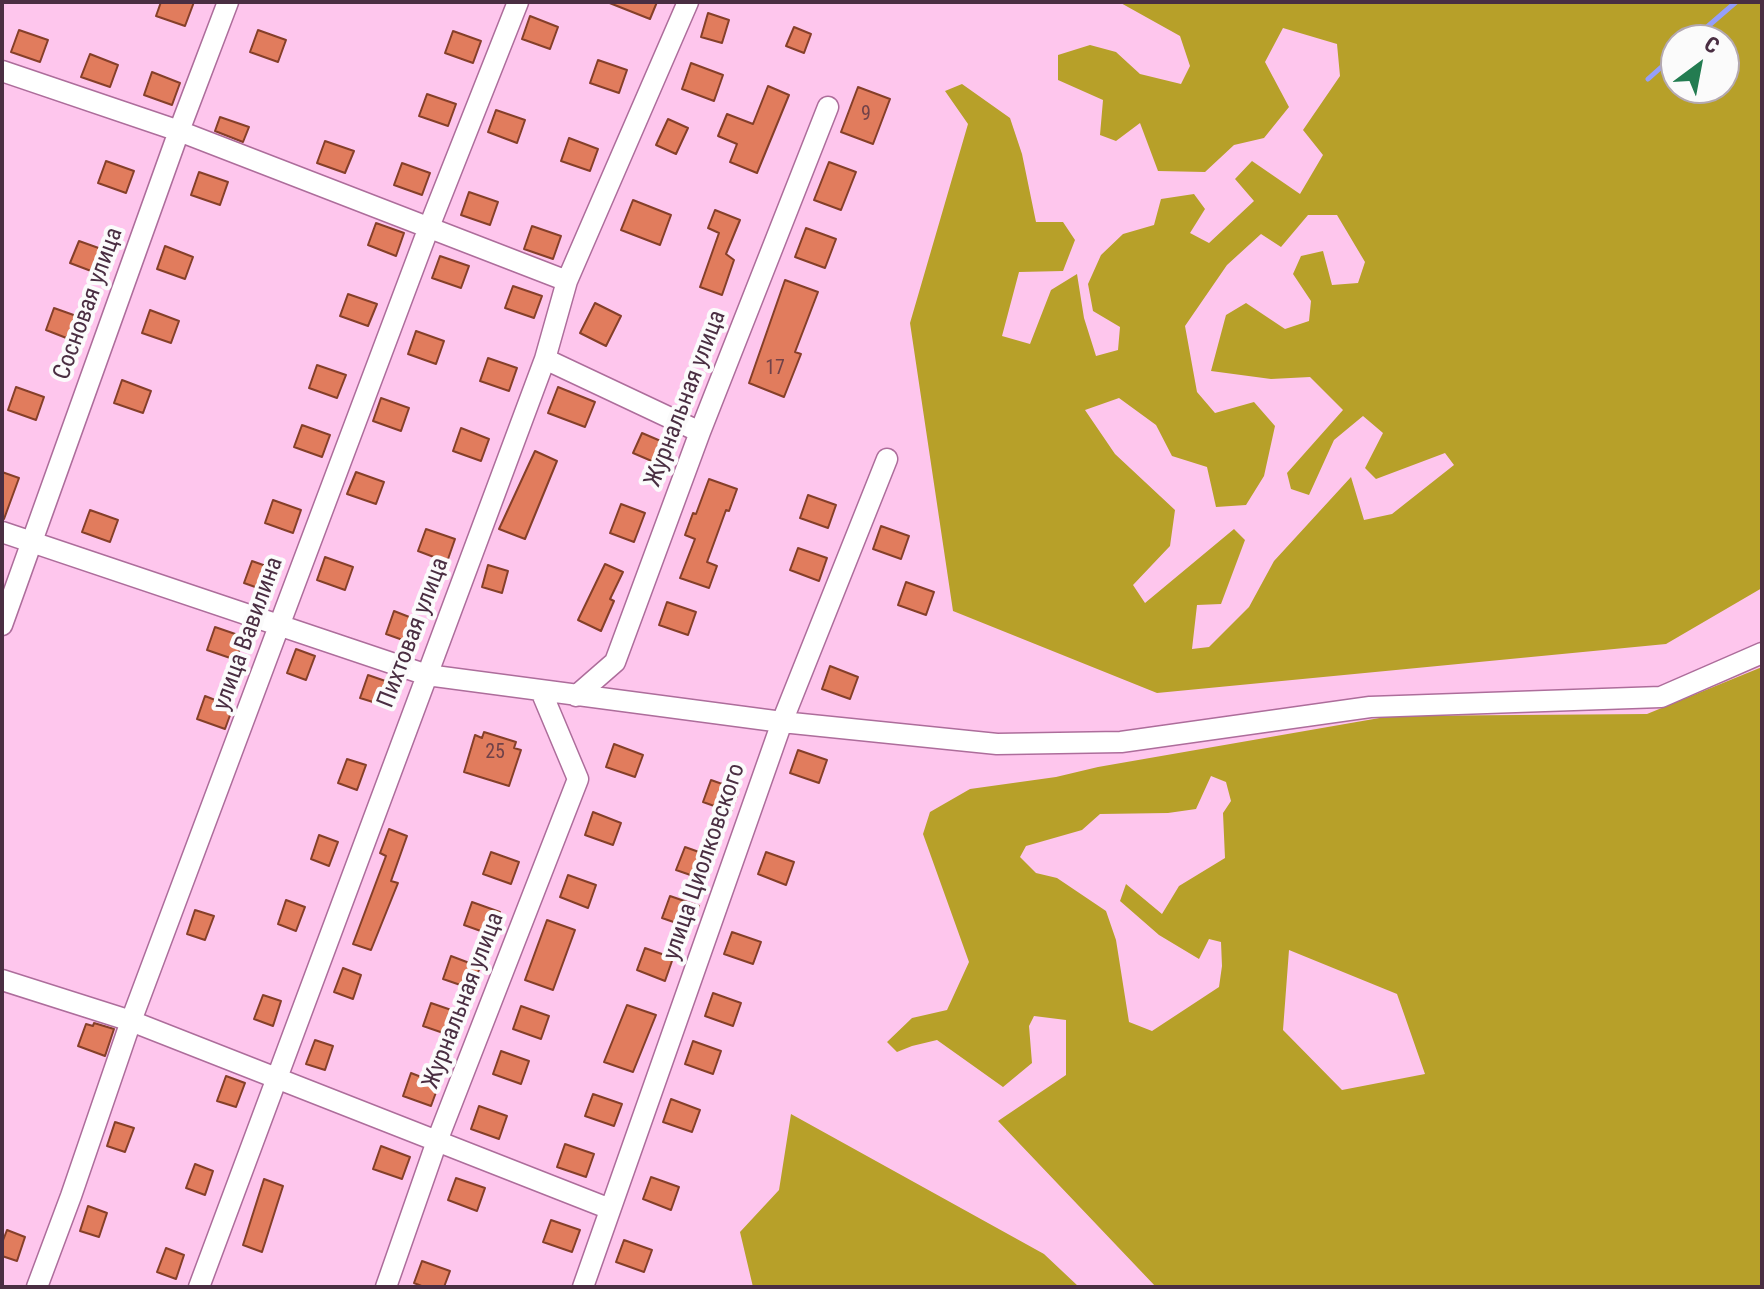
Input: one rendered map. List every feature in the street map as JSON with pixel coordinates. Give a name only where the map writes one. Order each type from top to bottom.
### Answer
[{"type":"street","name":"Сосновая улица","points":[[2,625],[228,2]]},
{"type":"street","name":"улица Вавилина","points":[[37,1287],[131,1021],[429,227],[518,2]]},
{"type":"street","name":"Пихтовая улица","points":[[199,1287],[545,359],[567,281],[688,2]]},
{"type":"street","points":[[2,71],[179,131],[567,281]]},
{"type":"street","name":"Журнальная улица","points":[[576,696],[615,662],[700,432],[828,107]]},
{"type":"street","points":[[545,359],[700,432]]},
{"type":"street","name":"улица Циолковского","points":[[583,1287],[782,722],[887,459]]},
{"type":"street","points":[[2,532],[427,675],[782,722],[997,744],[1121,742],[1370,707],[1661,697],[1762,653]]},
{"type":"street","name":"Журнальная улица","points":[[386,1287],[437,1141],[578,779],[541,691]]},
{"type":"street","points":[[2,980],[131,1021],[610,1209]]},
{"type":"shaded area","points":[[1119,2],[1762,2],[1762,588],[1666,644],[1157,693],[953,611],[910,323],[968,124],[945,91],[962,84],[1010,118],[1022,154],[1036,222],[1063,222],[1075,240],[1063,271],[1019,272],[1002,336],[1030,344],[1051,290],[1077,274],[1084,318],[1096,356],[1118,350],[1120,327],[1093,311],[1088,284],[1101,255],[1123,234],[1154,225],[1161,199],[1194,194],[1205,209],[1190,233],[1209,243],[1254,201],[1235,179],[1252,161],[1300,194],[1323,155],[1303,130],[1340,76],[1337,44],[1283,28],[1265,62],[1289,107],[1264,138],[1234,145],[1205,172],[1158,171],[1140,123],[1116,141],[1100,135],[1103,100],[1058,80],[1058,55],[1090,45],[1116,52],[1140,74],[1181,84],[1190,66],[1180,36]],"holes":[[[1308,215],[1337,215],[1365,262],[1358,283],[1332,285],[1323,251],[1301,256],[1293,274],[1311,301],[1309,321],[1285,329],[1246,303],[1226,315],[1211,371],[1271,379],[1310,377],[1343,410],[1287,473],[1291,489],[1309,495],[1334,440],[1363,416],[1383,433],[1365,468],[1376,479],[1445,453],[1454,465],[1392,514],[1364,520],[1351,477],[1274,561],[1249,607],[1209,647],[1192,649],[1197,605],[1221,604],[1245,540],[1234,529],[1145,603],[1133,585],[1170,546],[1175,510],[1115,454],[1085,410],[1119,398],[1156,425],[1172,456],[1207,467],[1216,507],[1246,505],[1264,476],[1275,426],[1254,402],[1215,413],[1197,392],[1185,326],[1227,265],[1261,234],[1281,247]]]},
{"type":"shaded area","points":[[1762,667],[1762,1287],[1156,1287],[998,1121],[1066,1075],[1066,1020],[1034,1016],[1029,1026],[1032,1063],[1003,1087],[937,1040],[897,1052],[887,1042],[912,1018],[947,1010],[969,962],[923,834],[930,812],[970,789],[1056,777],[1391,716],[1647,714]],"holes":[[[1211,776],[1226,782],[1231,801],[1223,813],[1225,858],[1179,886],[1162,914],[1126,884],[1120,901],[1159,935],[1199,959],[1209,939],[1221,942],[1219,987],[1152,1031],[1129,1022],[1116,940],[1106,911],[1057,878],[1036,873],[1020,857],[1026,846],[1082,830],[1100,814],[1168,813],[1196,809]],[[1289,950],[1397,994],[1425,1074],[1342,1090],[1283,1030]]]},
{"type":"shaded area","points":[[791,1114],[1044,1254],[1079,1287],[753,1287],[740,1232],[779,1190]]},
{"type":"building","points":[[161,2],[194,2],[185,26],[156,16]]},
{"type":"building","points":[[607,2],[657,2],[650,19]]},
{"type":"building","points":[[708,13],[729,20],[722,43],[701,37]]},
{"type":"building","points":[[530,16],[558,27],[550,49],[522,39]]},
{"type":"building","points":[[794,27],[811,34],[804,53],[786,46]]},
{"type":"building","points":[[19,30],[48,40],[40,62],[11,52]]},
{"type":"building","points":[[258,30],[286,40],[278,62],[250,52]]},
{"type":"building","points":[[453,31],[481,41],[473,63],[445,53]]},
{"type":"building","points":[[90,54],[118,65],[110,87],[81,77]]},
{"type":"building","points":[[598,60],[627,70],[619,93],[590,83]]},
{"type":"building","points":[[691,63],[723,75],[714,101],[682,89]]},
{"type":"building","points":[[152,72],[180,83],[172,105],[144,95]]},
{"type":"building","points":[[768,86],[789,95],[757,173],[730,162],[737,144],[718,136],[727,114],[753,124]]},
{"type":"building","points":[[858,87],[890,99],[873,144],[841,132]]},
{"type":"building","points":[[427,94],[456,104],[448,126],[419,116]]},
{"type":"building","points":[[496,110],[525,120],[517,143],[488,132]]},
{"type":"building","points":[[220,117],[249,127],[243,142],[215,131]]},
{"type":"building","points":[[668,119],[688,128],[676,154],[656,145]]},
{"type":"building","points":[[569,138],[598,149],[590,171],[561,161]]},
{"type":"building","points":[[325,141],[354,151],[345,173],[317,163]]},
{"type":"building","points":[[106,161],[134,171],[126,193],[98,183]]},
{"type":"building","points":[[829,162],[856,172],[841,210],[814,200]]},
{"type":"building","points":[[402,163],[430,173],[422,195],[394,185]]},
{"type":"building","points":[[199,172],[228,182],[220,205],[191,195]]},
{"type":"building","points":[[469,192],[498,202],[490,225],[461,215]]},
{"type":"building","points":[[633,200],[671,215],[660,245],[621,230]]},
{"type":"building","points":[[715,210],[740,220],[726,254],[734,260],[722,295],[700,287],[719,233],[708,228]]},
{"type":"building","points":[[376,223],[404,233],[396,256],[368,245]]},
{"type":"building","points":[[532,226],[561,236],[553,259],[524,249]]},
{"type":"building","points":[[806,228],[836,239],[825,268],[795,257]]},
{"type":"building","points":[[79,241],[107,251],[99,274],[70,263]]},
{"type":"building","points":[[165,246],[193,257],[185,279],[157,269]]},
{"type":"building","points":[[440,256],[469,266],[461,288],[432,278]]},
{"type":"building","points":[[785,280],[818,292],[795,352],[801,354],[784,397],[749,383]]},
{"type":"building","points":[[513,286],[542,296],[534,318],[505,308]]},
{"type":"building","points":[[348,294],[377,304],[368,326],[340,316]]},
{"type":"building","points":[[595,303],[621,316],[606,346],[580,333]]},
{"type":"building","points":[[54,308],[82,318],[74,341],[46,330]]},
{"type":"building","points":[[150,310],[179,321],[171,343],[142,333]]},
{"type":"building","points":[[416,331],[444,341],[436,364],[408,354]]},
{"type":"building","points":[[488,358],[517,368],[509,391],[480,381]]},
{"type":"building","points":[[317,365],[346,375],[337,398],[309,388]]},
{"type":"building","points":[[122,380],[151,391],[143,413],[114,403]]},
{"type":"building","points":[[16,387],[44,397],[36,420],[8,410]]},
{"type":"building","points":[[558,387],[595,402],[585,427],[548,413]]},
{"type":"building","points":[[381,398],[409,408],[401,431],[373,421]]},
{"type":"building","points":[[302,425],[330,435],[322,457],[294,447]]},
{"type":"building","points":[[461,428],[489,439],[481,461],[453,451]]},
{"type":"building","points":[[642,433],[670,445],[661,465],[633,453]]},
{"type":"building","points":[[535,451],[557,461],[525,539],[499,529]]},
{"type":"building","points":[[2,472],[19,478],[4,519],[2,519]]},
{"type":"building","points":[[356,472],[384,482],[376,504],[347,494]]},
{"type":"building","points":[[709,479],[737,489],[707,562],[717,566],[709,588],[680,578],[695,539],[685,535]]},
{"type":"building","points":[[808,495],[836,505],[828,528],[800,518]]},
{"type":"building","points":[[273,500],[301,510],[293,533],[265,523]]},
{"type":"building","points":[[621,504],[645,513],[634,542],[610,533]]},
{"type":"building","points":[[90,510],[118,520],[110,542],[82,532]]},
{"type":"building","points":[[881,526],[909,536],[901,559],[873,549]]},
{"type":"building","points":[[426,529],[455,539],[447,562],[418,551]]},
{"type":"building","points":[[798,548],[827,558],[819,581],[790,570]]},
{"type":"building","points":[[325,557],[353,567],[345,590],[317,580]]},
{"type":"building","points":[[252,561],[280,571],[272,593],[244,583]]},
{"type":"building","points":[[605,564],[623,572],[610,599],[614,601],[601,631],[578,620]]},
{"type":"building","points":[[488,565],[508,571],[502,593],[482,587]]},
{"type":"building","points":[[906,582],[934,592],[926,615],[898,605]]},
{"type":"building","points":[[667,602],[696,612],[688,635],[659,625]]},
{"type":"building","points":[[394,611],[422,622],[414,644],[386,634]]},
{"type":"building","points":[[215,627],[244,637],[236,660],[207,650]]},
{"type":"building","points":[[296,649],[315,656],[306,680],[287,673]]},
{"type":"building","points":[[830,666],[858,677],[850,699],[822,689]]},
{"type":"building","points":[[368,675],[397,685],[389,707],[360,698]]},
{"type":"building","points":[[205,696],[233,707],[225,729],[197,719]]},
{"type":"building","points":[[484,732],[516,742],[514,748],[521,750],[509,786],[464,772],[475,735],[482,738]]},
{"type":"building","points":[[614,744],[643,755],[635,777],[606,767]]},
{"type":"building","points":[[798,750],[827,760],[819,783],[790,773]]},
{"type":"building","points":[[347,759],[366,765],[357,790],[338,783]]},
{"type":"building","points":[[711,780],[739,790],[731,812],[703,802]]},
{"type":"building","points":[[593,812],[621,823],[613,845],[585,835]]},
{"type":"building","points":[[389,829],[407,836],[391,881],[398,883],[371,950],[353,944],[386,856],[380,853]]},
{"type":"building","points":[[319,835],[338,842],[329,866],[311,859]]},
{"type":"building","points":[[685,847],[713,857],[705,880],[676,870]]},
{"type":"building","points":[[491,852],[519,862],[511,884],[483,874]]},
{"type":"building","points":[[766,852],[794,862],[786,885],[758,874]]},
{"type":"building","points":[[568,875],[596,885],[588,908],[560,897]]},
{"type":"building","points":[[670,896],[699,906],[691,928],[662,918]]},
{"type":"building","points":[[286,900],[305,907],[296,931],[278,924]]},
{"type":"building","points":[[472,902],[500,912],[492,935],[464,925]]},
{"type":"building","points":[[195,910],[214,916],[205,940],[187,934]]},
{"type":"building","points":[[547,920],[575,930],[553,990],[525,980]]},
{"type":"building","points":[[732,932],[761,942],[753,964],[724,954]]},
{"type":"building","points":[[645,948],[673,958],[665,981],[637,970]]},
{"type":"building","points":[[451,956],[480,967],[472,989],[443,979]]},
{"type":"building","points":[[343,968],[361,975],[353,999],[334,992]]},
{"type":"building","points":[[713,993],[741,1003],[733,1026],[705,1016]]},
{"type":"building","points":[[263,995],[281,1001],[273,1026],[254,1019]]},
{"type":"building","points":[[431,1003],[460,1013],[452,1036],[423,1026]]},
{"type":"building","points":[[627,1005],[656,1015],[633,1072],[604,1062]]},
{"type":"building","points":[[521,1006],[549,1016],[541,1039],[513,1029]]},
{"type":"building","points":[[94,1023],[114,1029],[105,1056],[78,1046],[86,1024],[93,1026]]},
{"type":"building","points":[[315,1040],[333,1046],[325,1070],[306,1064]]},
{"type":"building","points":[[693,1041],[721,1051],[713,1074],[685,1064]]},
{"type":"building","points":[[501,1051],[529,1061],[521,1084],[493,1074]]},
{"type":"building","points":[[411,1073],[439,1084],[431,1106],[403,1096]]},
{"type":"building","points":[[226,1076],[245,1083],[236,1107],[217,1101]]},
{"type":"building","points":[[593,1094],[622,1104],[614,1126],[585,1116]]},
{"type":"building","points":[[671,1099],[700,1110],[692,1132],[663,1122]]},
{"type":"building","points":[[479,1106],[507,1116],[499,1139],[471,1129]]},
{"type":"building","points":[[115,1122],[134,1128],[125,1152],[107,1146]]},
{"type":"building","points":[[565,1144],[594,1154],[586,1177],[557,1167]]},
{"type":"building","points":[[381,1146],[410,1157],[402,1179],[373,1169]]},
{"type":"building","points":[[195,1164],[213,1171],[205,1195],[186,1188]]},
{"type":"building","points":[[651,1177],[679,1187],[671,1210],[643,1199]]},
{"type":"building","points":[[456,1178],[485,1188],[477,1211],[448,1200]]},
{"type":"building","points":[[264,1179],[283,1186],[262,1252],[243,1245]]},
{"type":"building","points":[[88,1206],[107,1213],[99,1237],[80,1231]]},
{"type":"building","points":[[551,1220],[580,1230],[572,1252],[543,1242]]},
{"type":"building","points":[[7,1230],[25,1237],[17,1261],[2,1256],[2,1243]]},
{"type":"building","points":[[624,1240],[652,1250],[644,1272],[616,1262]]},
{"type":"building","points":[[166,1248],[184,1255],[176,1279],[157,1272]]},
{"type":"building","points":[[422,1261],[450,1271],[444,1287],[424,1287],[414,1283]]},
{"type":"waterway","points":[[1711,24],[1736,2]]},
{"type":"waterway","points":[[1648,79],[1660,68]]}]
